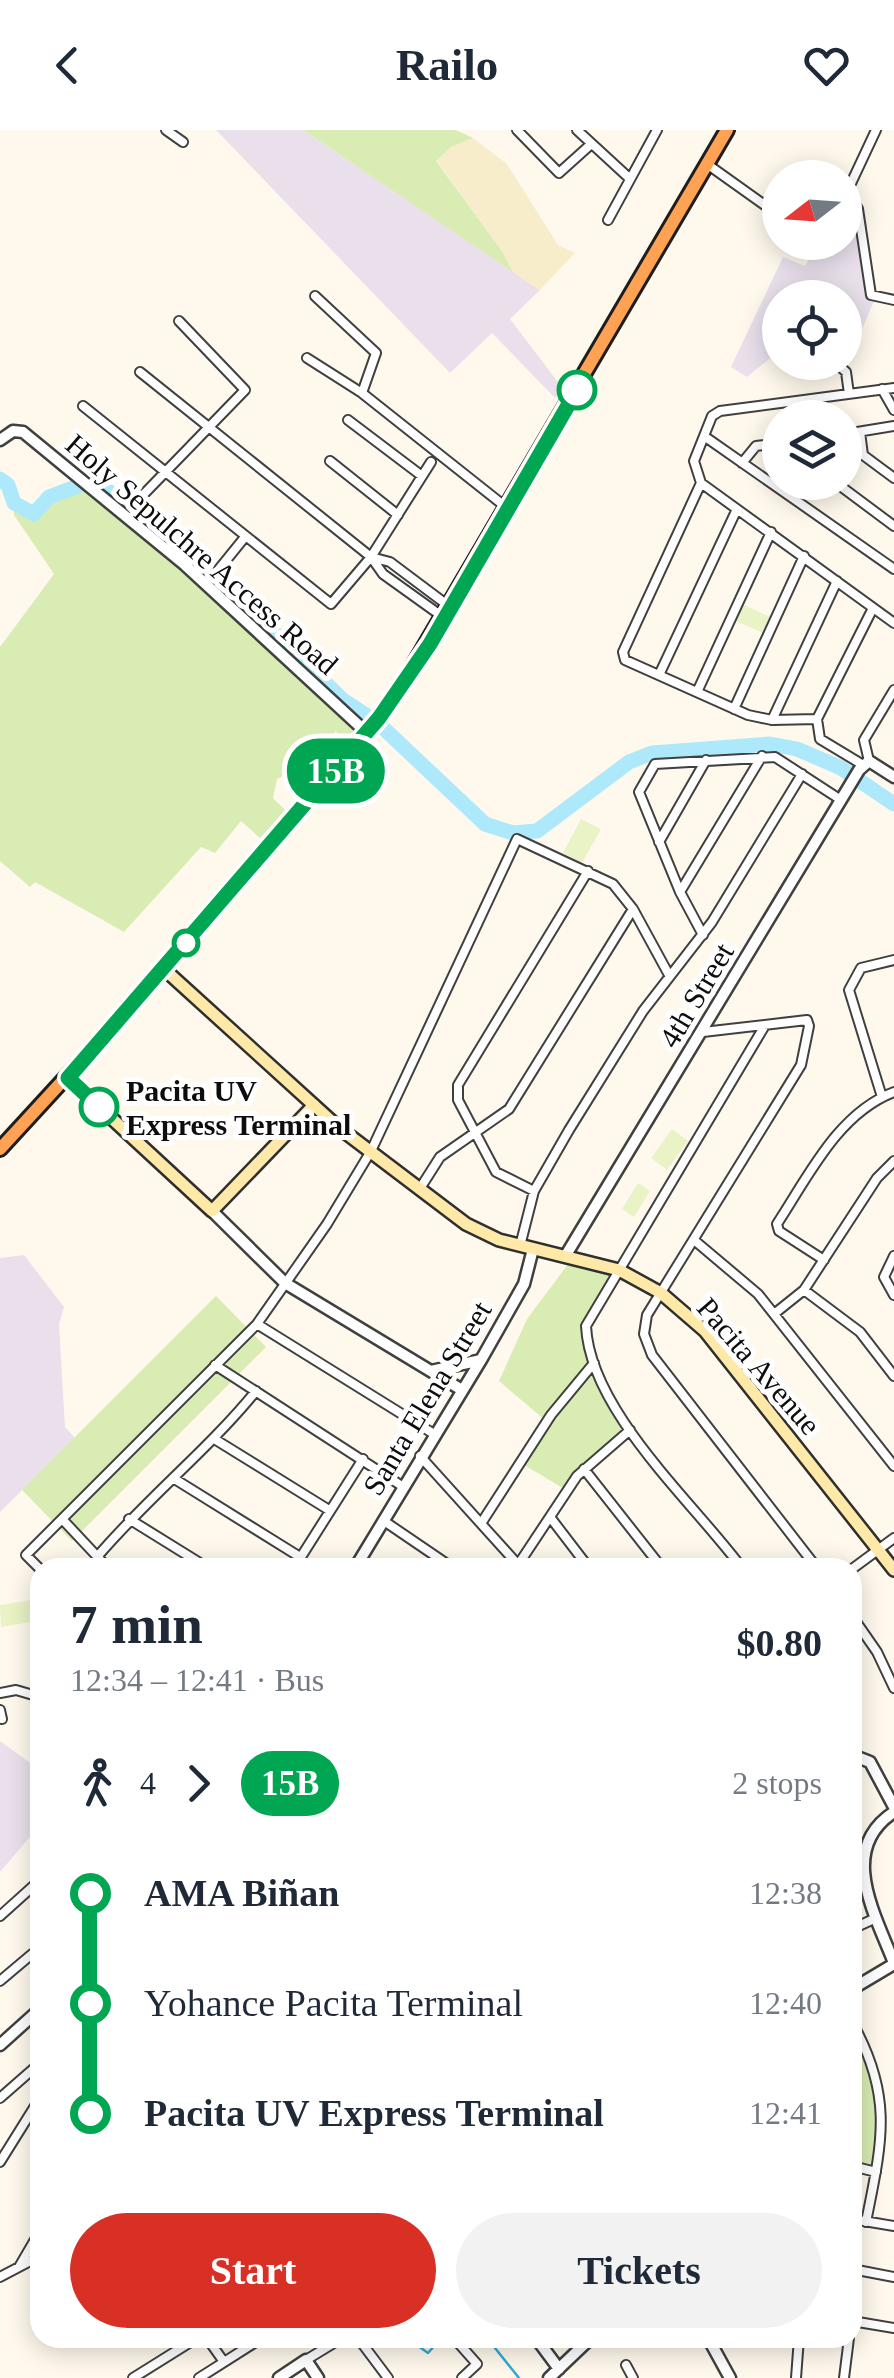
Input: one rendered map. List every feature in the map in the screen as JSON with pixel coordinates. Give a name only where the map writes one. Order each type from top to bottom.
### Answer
[{"type":"highway","points":[[1,1144],[68,1078],[373,726],[448,613],[724,131]]},
{"type":"main road","name":"Pacita Avenue","points":[[164,968],[314,1105],[474,1229],[520,1246],[619,1270],[661,1293],[704,1331],[894,1570]]},
{"type":"main road","points":[[68,1078],[212,1211],[314,1105]]},
{"type":"street","points":[[166,130],[183,142]]},
{"type":"street","points":[[517,130],[558,173],[589,146]]},
{"type":"street","points":[[577,130],[589,146],[628,177]]},
{"type":"street","points":[[608,220],[656,130]]},
{"type":"street","points":[[862,160],[876,130]]},
{"type":"street","points":[[707,164],[762,203]]},
{"type":"street","points":[[862,235],[871,295],[894,300]]},
{"type":"street","points":[[315,296],[376,353],[362,393]]},
{"type":"street","points":[[142,496],[245,390],[180,320]]},
{"type":"street","points":[[307,358],[362,393],[508,508]]},
{"type":"street","points":[[140,372],[370,556],[382,574],[448,613]]},
{"type":"street","points":[[847,380],[849,394]]},
{"type":"street","points":[[894,388],[720,411],[712,416],[694,461],[701,483],[894,623]]},
{"type":"street","points":[[882,390],[894,410]]},
{"type":"street","points":[[84,406],[331,604],[338,601],[370,556],[431,462]]},
{"type":"street","points":[[348,420],[422,476]]},
{"type":"street","points":[[862,432],[894,426]]},
{"type":"street","name":"Holy Sepulchre Access Road","points":[[0,440],[13,431],[23,432],[373,726]]},
{"type":"street","points":[[704,436],[894,570]]},
{"type":"street","points":[[742,462],[756,446],[762,445]]},
{"type":"street","points":[[862,447],[863,454],[894,478]]},
{"type":"street","points":[[330,461],[398,515]]},
{"type":"street","points":[[701,483],[622,652],[626,660],[734,709],[772,720],[818,719]]},
{"type":"street","points":[[859,500],[894,526]]},
{"type":"street","points":[[659,676],[737,508]]},
{"type":"street","points":[[697,692],[771,532]]},
{"type":"street","points":[[219,569],[244,537]]},
{"type":"street","points":[[734,709],[804,556]]},
{"type":"street","points":[[772,720],[837,581]]},
{"type":"street","points":[[873,608],[818,719],[820,738],[864,765],[894,777]]},
{"type":"street","points":[[864,765],[864,740],[894,690]]},
{"type":"street","points":[[680,892],[762,756]]},
{"type":"street","points":[[703,934],[680,892],[638,792],[655,764],[775,756],[839,797]]},
{"type":"street","points":[[659,842],[706,760]]},
{"type":"street","name":"4th Street","points":[[566,1255],[703,1032],[839,797],[864,765]]},
{"type":"street","points":[[520,1246],[534,1191],[669,976],[703,934],[802,774]]},
{"type":"street","points":[[30,1559],[26,1555],[257,1324],[327,1224],[371,1151],[517,839],[613,884],[633,908],[669,976]]},
{"type":"street","points":[[534,1191],[504,1180],[496,1172],[458,1100],[458,1085],[588,871]]},
{"type":"street","points":[[419,1190],[440,1157],[508,1110],[633,908]]},
{"type":"street","points":[[882,1097],[849,990],[862,968],[894,960]]},
{"type":"street","points":[[703,1032],[807,1020],[806,1052],[645,1324],[652,1355],[809,1558]]},
{"type":"street","points":[[734,1558],[630,1430],[594,1362],[586,1326],[764,1027]]},
{"type":"street","points":[[824,1260],[779,1231],[778,1224],[830,1142],[882,1097],[894,1092]]},
{"type":"street","points":[[774,1314],[804,1290],[877,1178],[894,1161]]},
{"type":"street","points":[[212,1211],[284,1283],[462,1390]]},
{"type":"street","points":[[694,1240],[738,1274],[774,1314],[894,1466]]},
{"type":"street","name":"Santa Elena Street","points":[[361,1558],[524,1284],[534,1249]]},
{"type":"street","points":[[894,1256],[884,1278],[894,1295]]},
{"type":"street","points":[[804,1290],[860,1332],[894,1376]]},
{"type":"street","points":[[257,1324],[434,1434]]},
{"type":"street","points":[[430,1371],[481,1360]]},
{"type":"street","points":[[482,1522],[551,1415],[594,1362]]},
{"type":"street","points":[[216,1365],[402,1486]]},
{"type":"street","points":[[62,1520],[97,1557],[129,1519],[216,1440],[256,1391]]},
{"type":"street","points":[[525,1558],[584,1469],[630,1430]]},
{"type":"street","points":[[216,1440],[330,1510]]},
{"type":"street","points":[[420,1456],[513,1558]]},
{"type":"street","points":[[173,1478],[300,1557],[362,1459]]},
{"type":"street","points":[[584,1469],[654,1558]]},
{"type":"street","points":[[550,1517],[581,1558]]},
{"type":"street","points":[[129,1519],[192,1558]]},
{"type":"street","points":[[384,1521],[438,1558]]},
{"type":"street","points":[[862,1562],[894,1538]]},
{"type":"street","points":[[862,1630],[894,1688]]},
{"type":"street","points":[[0,1693],[16,1690],[30,1694]]},
{"type":"street","points":[[862,1759],[870,1762],[894,1809],[866,1844],[862,1856]]},
{"type":"street","points":[[862,1880],[894,1963],[862,1983]]},
{"type":"street","points":[[0,1916],[30,1889]]},
{"type":"street","points":[[862,1924],[876,1918]]},
{"type":"street","points":[[0,1981],[30,1956]]},
{"type":"street","points":[[0,2045],[30,2018]]},
{"type":"street","points":[[862,2040],[872,2058],[887,2114],[866,2222]]},
{"type":"street","points":[[0,2098],[30,2072]]},
{"type":"street","points":[[0,2162],[30,2114]]},
{"type":"street","points":[[862,2168],[876,2172]]},
{"type":"street","points":[[862,2221],[894,2226]]},
{"type":"street","points":[[19,2267],[30,2248]]},
{"type":"street","points":[[0,2277],[30,2261]]},
{"type":"street","points":[[862,2271],[894,2277]]},
{"type":"street","points":[[862,2323],[894,2328]]},
{"type":"street","points":[[132,2378],[182,2348]]},
{"type":"street","points":[[214,2348],[224,2362]]},
{"type":"street","points":[[199,2378],[239,2348]]},
{"type":"street","points":[[280,2378],[326,2348]]},
{"type":"street","points":[[366,2348],[388,2378]]},
{"type":"street","points":[[462,2378],[477,2364],[463,2348]]},
{"type":"street","points":[[543,2348],[562,2374]]},
{"type":"street","points":[[549,2378],[562,2374],[583,2348]]},
{"type":"street","points":[[714,2348],[730,2378]]},
{"type":"street","points":[[796,2378],[798,2348]]},
{"type":"street","points":[[844,2378],[848,2348]]},
{"type":"street","points":[[306,2360],[318,2378]]},
{"type":"street","points":[[626,2366],[633,2378]]},
{"type":"shaded area","points":[[216,130],[303,130],[540,290],[510,319],[564,390],[555,398],[492,333],[450,373]]},
{"type":"shaded area","points":[[473,138],[507,164],[558,245],[575,253],[540,290],[513,272],[436,160],[451,147]]},
{"type":"shaded area","points":[[782,260],[805,266],[808,260],[862,260],[864,280],[875,299],[862,329],[862,280],[772,280]]},
{"type":"shaded area","points":[[762,301],[762,365],[747,377],[731,367]]},
{"type":"shaded area","points":[[24,1255],[64,1307],[59,1324],[65,1427],[75,1438],[0,1512],[0,1258]]},
{"type":"shaded area","points":[[0,1741],[30,1763],[30,1837],[0,1872]]},
{"type":"green space","points":[[303,130],[456,130],[473,138],[451,147],[436,161],[513,272]]},
{"type":"green space","points":[[78,486],[95,488],[124,501],[335,698],[365,721],[346,751],[336,731],[324,743],[333,759],[315,775],[292,772],[277,779],[273,798],[287,812],[260,838],[241,821],[215,853],[201,847],[124,932],[35,882],[30,887],[0,861],[0,647],[54,574],[14,515],[14,503],[34,514],[49,497]]},
{"type":"green space","points":[[742,604],[770,617],[763,633],[734,620]]},
{"type":"green space","points":[[581,819],[601,829],[582,863],[563,853]]},
{"type":"green space","points":[[672,1129],[688,1141],[667,1170],[651,1158]]},
{"type":"green space","points":[[638,1183],[650,1191],[634,1217],[622,1209]]},
{"type":"green space","points":[[569,1263],[618,1272],[585,1327],[626,1430],[566,1490],[521,1463],[545,1420],[499,1381],[527,1319]]},
{"type":"green space","points":[[216,1296],[266,1347],[72,1541],[22,1490]]},
{"type":"green space","points":[[30,1600],[30,1622],[1,1627],[0,1605]]},
{"type":"green space","points":[[862,2042],[882,2095],[883,2129],[876,2172],[862,2168]]},
{"type":"waterway","points":[[0,479],[8,485],[14,503],[34,514],[49,497],[78,486]]},
{"type":"waterway","points":[[100,487],[134,505],[181,555],[221,581],[343,700],[378,723],[485,824],[513,833],[537,831],[629,762],[652,753],[770,744],[797,749],[841,768],[894,804]]},
{"type":"waterway","points":[[876,788],[894,797]]},
{"type":"waterway","points":[[421,2348],[428,2353],[432,2348]]},
{"type":"waterway","points":[[495,2348],[519,2378]]},
{"type":"bus line","name":"15B","points":[[99,1107],[68,1078],[312,800],[394,698],[430,644],[577,390]]},
{"type":"place","name":"Pacita UV Express Terminal","points":[[99,1107]]}]
